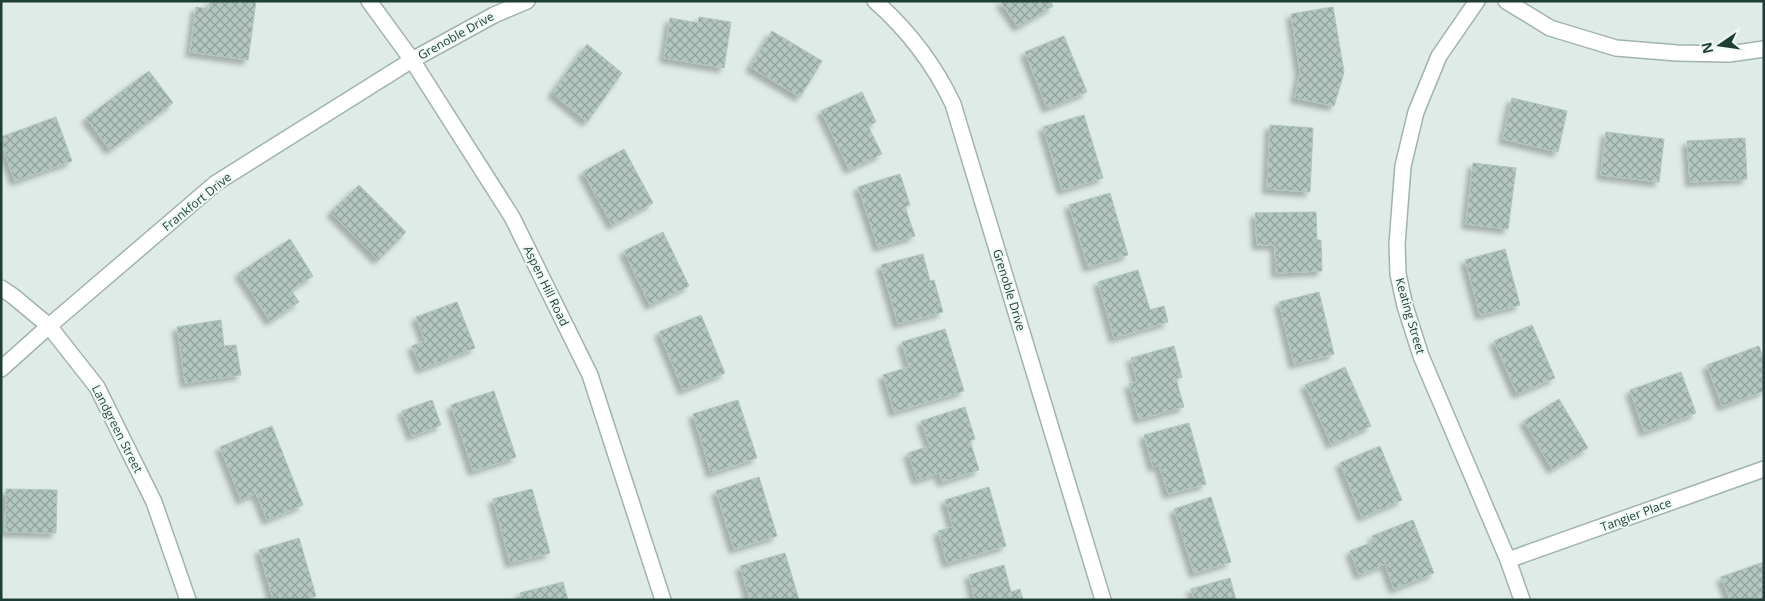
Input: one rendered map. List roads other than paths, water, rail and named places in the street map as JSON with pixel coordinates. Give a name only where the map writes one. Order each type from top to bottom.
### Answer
[{"type":"street","name":"Aspen Hill Road","points":[[368,1],[412,60],[512,217],[590,375],[663,600]]},
{"type":"street","name":"Grenoble Drive","points":[[412,60],[494,15],[526,1]]},
{"type":"street","name":"Grenoble Drive","points":[[875,1],[897,20],[919,47],[941,79],[953,104],[1103,600]]},
{"type":"street","name":"Keating Street","points":[[1477,1],[1440,56],[1416,112],[1403,166],[1397,244],[1400,282],[1405,306],[1421,356],[1508,560],[1522,600]]},
{"type":"street","points":[[1506,1],[1550,28],[1616,48],[1720,54],[1764,48]]},
{"type":"street","name":"Frankfort Drive","points":[[1,370],[48,326],[216,183],[412,60]]},
{"type":"street","name":"Landgreen Street","points":[[1,288],[48,326],[97,387],[154,502],[188,600]]},
{"type":"street","name":"Tangier Place","points":[[1508,560],[1764,469]]}]
